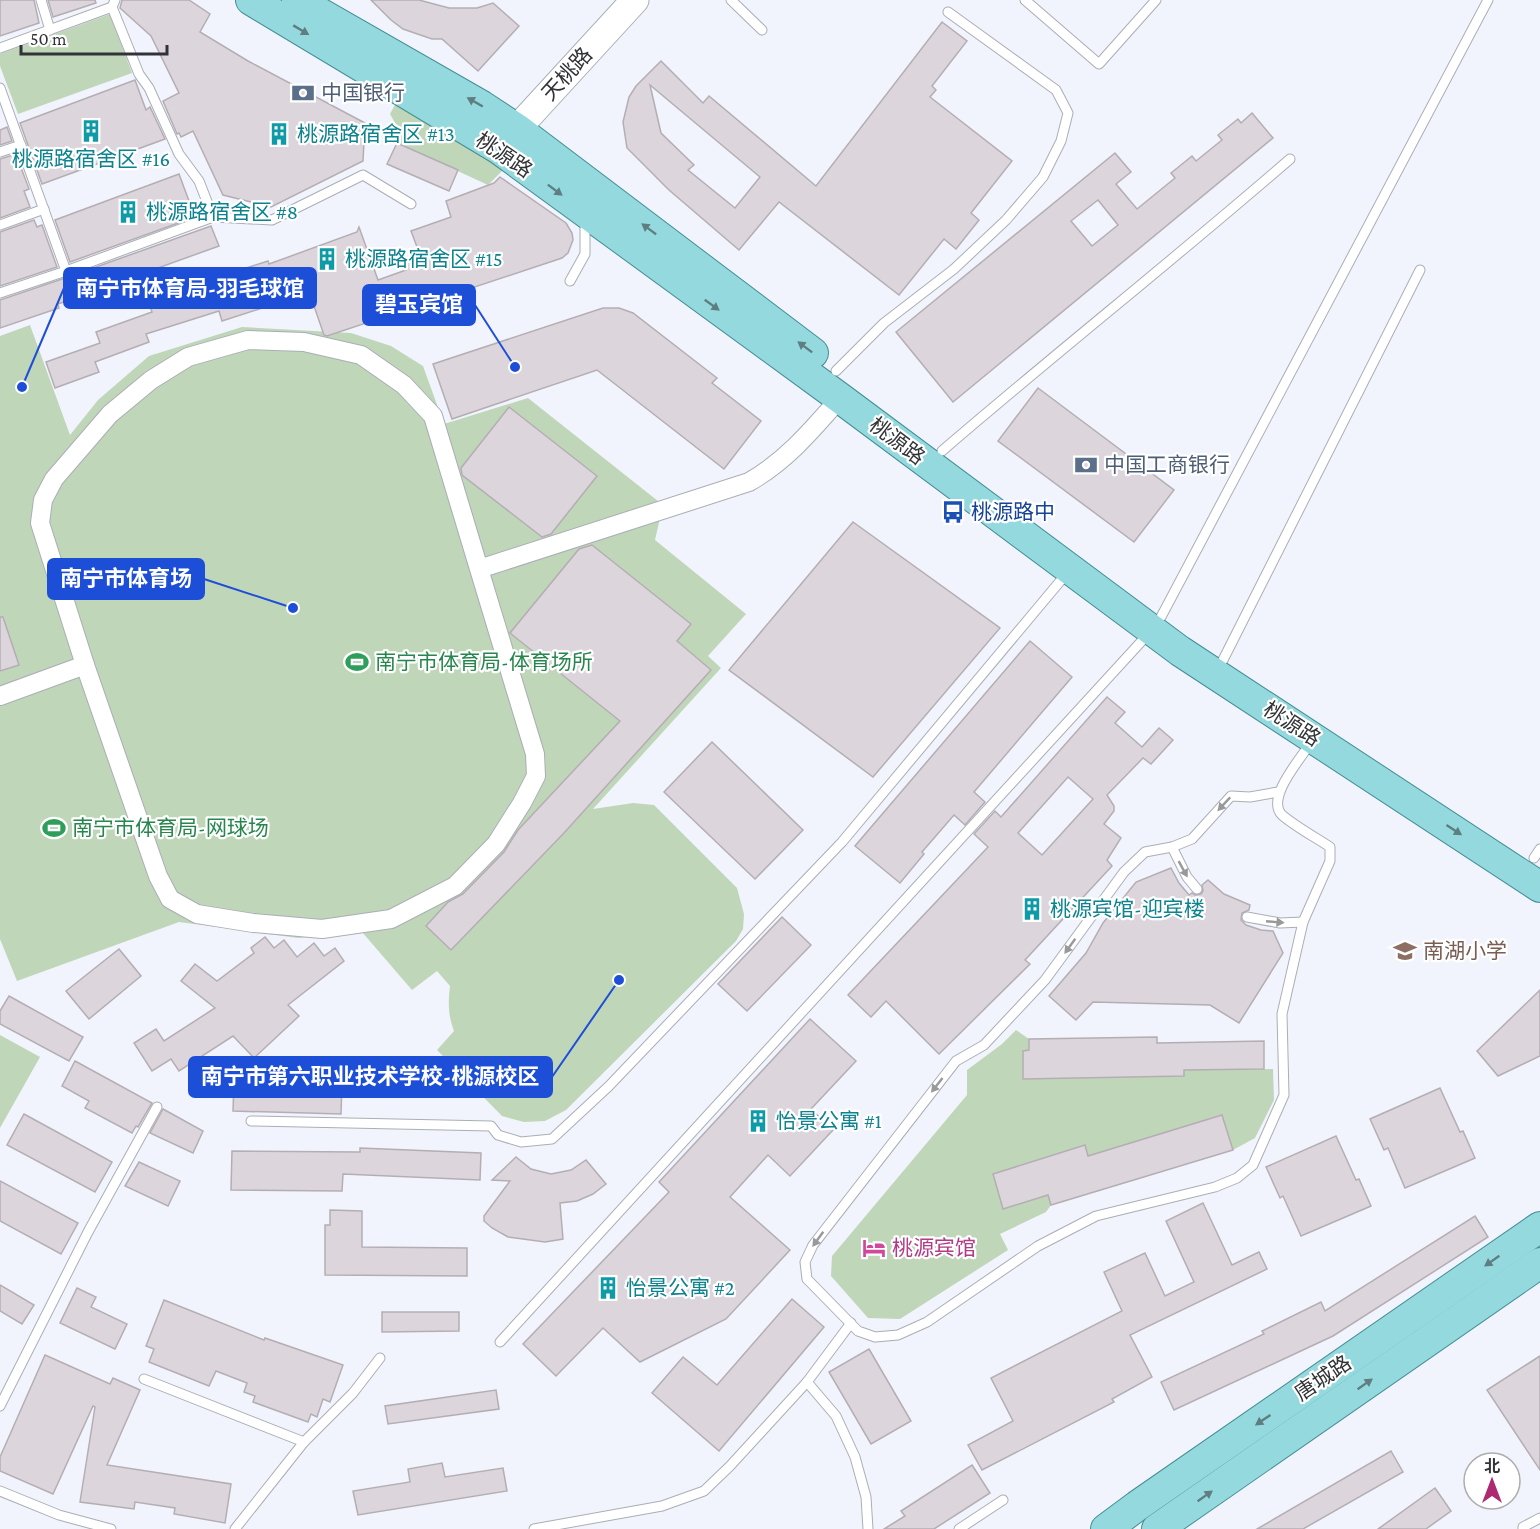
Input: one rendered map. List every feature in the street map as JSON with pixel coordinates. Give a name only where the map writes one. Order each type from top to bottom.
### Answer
[{"type":"main road","name":"桃源路","points":[[251,0],[508,139],[838,384],[1070,569],[1156,623],[1189,639],[1538,856]]},
{"type":"main road","name":"桃源路","points":[[297,0],[482,106],[508,139],[585,212],[838,384],[942,451],[1156,623],[1180,651],[1540,887]]},
{"type":"main road","name":"天桃路","points":[[508,139],[635,0]]},
{"type":"main road","name":"唐城路","points":[[1106,1529],[1540,1227]]},
{"type":"main road","name":"唐城路","points":[[1157,1529],[1540,1263]]},
{"type":"street","points":[[248,340],[304,342],[361,355],[404,385],[433,416],[479,569],[535,754],[536,776],[496,844],[455,886],[391,919],[322,929],[264,924],[197,914],[170,899],[158,876],[85,665],[40,523],[43,500],[54,478],[110,414],[151,380],[188,357],[248,340]]},
{"type":"street","points":[[479,569],[749,482],[772,469],[796,447],[838,384]]},
{"type":"street","points":[[0,696],[85,665]]},
{"type":"lane","points":[[41,0],[51,30]]},
{"type":"lane","points":[[731,0],[762,30]]},
{"type":"lane","points":[[1025,0],[1099,64],[1156,0]]},
{"type":"lane","points":[[500,1342],[1156,623],[1488,0]]},
{"type":"lane","points":[[0,48],[114,4],[139,74],[149,88],[179,154],[199,181],[213,217]]},
{"type":"lane","points":[[838,384],[884,323],[954,269],[1006,220],[1043,177],[1061,141],[1068,113],[1056,90],[948,12]]},
{"type":"lane","points":[[0,88],[66,271]]},
{"type":"lane","points":[[0,152],[21,145]]},
{"type":"lane","points":[[942,451],[1290,159]]},
{"type":"lane","points":[[0,293],[213,217],[272,220],[363,175],[411,204]]},
{"type":"lane","points":[[0,225],[44,209]]},
{"type":"lane","points":[[570,281],[585,254],[585,212]]},
{"type":"lane","points":[[1223,660],[1420,270]]},
{"type":"lane","points":[[251,1121],[491,1126],[498,1135],[521,1142],[552,1139],[609,1086],[842,842],[1070,569]]},
{"type":"lane","points":[[1278,792],[1250,797],[1231,796],[1192,839],[1172,847],[1145,852],[1124,872],[1045,980],[984,1045],[956,1061],[813,1245],[805,1262],[807,1279],[858,1331],[875,1337],[898,1335],[927,1322],[1038,1246],[1096,1216],[1215,1187],[1237,1178],[1253,1165],[1284,1095],[1281,1014],[1303,922],[1330,861],[1330,847],[1281,814],[1277,805],[1278,792],[1314,739]]},
{"type":"lane","points":[[1172,847],[1187,877],[1197,889]]},
{"type":"lane","points":[[1247,917],[1280,923],[1303,922]]},
{"type":"lane","points":[[0,1406],[88,1232],[157,1107]]},
{"type":"lane","points":[[534,1529],[662,1506],[704,1491],[807,1382],[851,1323]]},
{"type":"lane","points":[[235,1529],[303,1442],[353,1393],[380,1358]]},
{"type":"lane","points":[[144,1379],[303,1442]]},
{"type":"lane","points":[[807,1382],[836,1416],[855,1457],[866,1497],[867,1529]]},
{"type":"lane","points":[[0,1491],[59,1515],[111,1529]]},
{"type":"lane","points":[[959,1529],[1003,1500]]},
{"type":"lane","points":[[1522,1528],[1540,1518]]},
{"type":"green space","points":[[110,14],[132,73],[18,114],[0,66],[0,54]]},
{"type":"green space","points":[[397,101],[443,126],[503,170],[488,185],[397,143],[399,130],[390,114]]},
{"type":"green space","name":"南宁市体育局-体育场所","points":[[30,325],[70,435],[98,400],[149,356],[242,327],[351,333],[391,346],[423,366],[444,424],[528,398],[663,505],[655,540],[746,614],[708,656],[721,668],[593,809],[633,803],[654,805],[737,888],[744,914],[743,929],[736,941],[566,1110],[545,1121],[524,1122],[502,1116],[437,1050],[454,1031],[449,1009],[450,986],[437,971],[412,990],[362,932],[298,938],[179,922],[17,981],[0,939],[0,336]]},
{"type":"green space","points":[[1016,1030],[1029,1039],[1029,1050],[1023,1051],[1023,1079],[1184,1076],[1184,1070],[1273,1069],[1274,1100],[1255,1138],[1233,1150],[1222,1115],[1088,1156],[1084,1145],[993,1174],[1003,1209],[1048,1195],[1051,1205],[1046,1212],[1000,1234],[1008,1250],[900,1319],[868,1318],[831,1276],[832,1256],[967,1095],[967,1070],[1002,1044]]},
{"type":"green space","points":[[0,1035],[40,1057],[0,1128]]},
{"type":"building","points":[[0,0],[34,0],[39,23],[0,36]]},
{"type":"building","points":[[48,0],[95,0],[96,3],[53,17]]},
{"type":"building","name":"桃源路宿舍区 #13","points":[[122,0],[189,0],[210,14],[200,32],[248,61],[365,123],[363,161],[271,207],[223,195],[193,131],[181,137],[179,133],[177,134],[163,101],[179,93],[151,36],[120,8]]},
{"type":"building","points":[[371,0],[419,0],[449,8],[477,8],[493,3],[519,26],[478,71],[442,39],[432,39],[403,29]]},
{"type":"building","points":[[942,22],[967,41],[932,86],[936,90],[930,97],[1012,161],[971,213],[979,220],[956,249],[944,239],[899,295],[779,202],[739,250],[669,190],[627,148],[623,122],[629,97],[636,86],[661,61],[703,103],[709,96],[816,186]],"holes":[[[650,85],[760,177],[735,208],[688,170],[694,165],[661,133]]]},
{"type":"building","name":"桃源路宿舍区 #16","points":[[135,80],[146,110],[150,107],[165,139],[42,184],[20,123]]},
{"type":"building","points":[[1252,113],[1273,138],[953,402],[896,332],[1115,153],[1131,172],[1116,184],[1137,209],[1175,178],[1171,173],[1192,156],[1196,161],[1222,140],[1218,135],[1238,119],[1241,123]],"holes":[[[1098,200],[1118,225],[1092,246],[1071,221]]]},
{"type":"building","points":[[7,127],[12,141],[0,145],[0,130]]},
{"type":"building","points":[[397,143],[458,170],[449,191],[387,164]]},
{"type":"building","points":[[16,154],[29,189],[24,191],[30,207],[0,218],[0,159]]},
{"type":"building","name":"桃源路宿舍区 #8","points":[[179,174],[195,217],[70,262],[55,220]]},
{"type":"building","points":[[500,177],[566,223],[573,240],[568,253],[562,258],[327,336],[324,335],[306,283],[278,293],[281,302],[222,321],[219,311],[146,334],[149,342],[95,362],[99,372],[55,388],[46,362],[100,343],[96,332],[152,312],[148,300],[268,261],[269,264],[357,232],[359,227],[378,280],[406,270],[403,261],[420,255],[411,231],[451,217],[446,201],[494,183]]},
{"type":"building","points":[[34,220],[37,227],[42,225],[57,267],[0,286],[0,232]]},
{"type":"building","points":[[211,226],[219,246],[58,304],[59,308],[0,328],[0,300]]},
{"type":"building","points":[[603,308],[619,308],[633,313],[717,378],[712,383],[761,421],[724,469],[597,370],[452,419],[433,364]]},
{"type":"building","name":"中国工商银行","points":[[1038,388],[1174,490],[1134,542],[998,441]]},
{"type":"building","points":[[509,407],[597,476],[551,534],[542,537],[462,475],[461,468]]},
{"type":"building","points":[[853,522],[1000,628],[873,777],[729,670]]},
{"type":"building","points":[[592,545],[691,624],[677,641],[711,670],[564,833],[451,950],[426,926],[448,902],[463,894],[504,852],[518,830],[620,721],[510,633],[579,549]]},
{"type":"building","points":[[0,617],[3,617],[19,665],[0,671]]},
{"type":"building","points":[[1030,641],[1072,677],[974,792],[985,802],[965,825],[954,815],[922,852],[924,854],[900,883],[855,846]]},
{"type":"building","points":[[1107,697],[1125,712],[1115,723],[1142,747],[1159,728],[1173,740],[1151,764],[1143,758],[1107,795],[1114,806],[1114,811],[1104,824],[1121,838],[1107,860],[1112,866],[1025,960],[1030,964],[939,1054],[886,1001],[871,1017],[848,995],[988,847],[974,834],[995,811],[1001,817]],"holes":[[[1068,777],[1093,799],[1042,855],[1018,833]]]},
{"type":"building","points":[[712,742],[803,830],[755,879],[664,792]]},
{"type":"building","points":[[1171,868],[1189,895],[1201,894],[1202,885],[1208,880],[1224,894],[1250,905],[1249,910],[1242,913],[1241,920],[1246,925],[1273,931],[1283,953],[1239,1023],[1210,1005],[1093,1002],[1076,1020],[1049,996],[1086,953],[1103,923],[1136,882]]},
{"type":"building","points":[[782,917],[811,945],[747,1011],[718,984]]},
{"type":"building","points":[[265,937],[274,948],[284,940],[297,957],[314,943],[324,956],[335,948],[344,961],[288,1005],[299,1016],[254,1058],[233,1036],[179,1071],[171,1059],[152,1071],[134,1043],[156,1029],[164,1041],[215,1008],[181,981],[195,964],[217,981],[254,953],[251,948]]},
{"type":"building","points":[[119,949],[141,976],[89,1019],[66,991]]},
{"type":"building","points":[[1540,990],[1540,1056],[1498,1076],[1477,1051]]},
{"type":"building","points":[[9,996],[83,1037],[69,1061],[0,1024],[0,1011]]},
{"type":"building","points":[[810,1019],[856,1061],[811,1109],[833,1130],[790,1176],[768,1155],[730,1197],[790,1250],[726,1319],[640,1362],[603,1328],[556,1376],[523,1344],[669,1192],[659,1182]]},
{"type":"building","points":[[1157,1037],[1157,1043],[1264,1041],[1264,1069],[1184,1070],[1184,1076],[1023,1079],[1023,1051],[1029,1050],[1029,1039]]},
{"type":"building","points":[[75,1061],[152,1103],[132,1133],[85,1108],[89,1101],[62,1086]]},
{"type":"building","points":[[234,1081],[342,1084],[341,1114],[233,1111]]},
{"type":"building","points":[[1440,1088],[1475,1158],[1405,1188],[1388,1148],[1384,1150],[1370,1119]]},
{"type":"building","points":[[163,1109],[203,1131],[193,1153],[150,1133]]},
{"type":"building","points":[[24,1114],[112,1162],[95,1192],[7,1145]]},
{"type":"building","points":[[1222,1115],[1233,1150],[1051,1205],[1048,1195],[1003,1209],[993,1174],[1085,1145],[1088,1156]]},
{"type":"building","points":[[1336,1136],[1371,1206],[1301,1236],[1283,1196],[1280,1198],[1266,1167]]},
{"type":"building","points":[[360,1148],[481,1153],[480,1180],[343,1174],[342,1191],[231,1190],[232,1151],[360,1152]]},
{"type":"building","points":[[516,1157],[531,1169],[551,1174],[571,1170],[586,1160],[606,1184],[593,1194],[577,1201],[560,1203],[563,1239],[545,1242],[508,1237],[484,1221],[484,1216],[510,1181],[492,1180]]},
{"type":"building","points":[[139,1162],[180,1181],[168,1206],[125,1186]]},
{"type":"building","points":[[0,1181],[78,1223],[61,1254],[0,1221]]},
{"type":"building","points":[[1203,1203],[1232,1265],[1259,1252],[1267,1269],[1130,1335],[1152,1377],[1112,1399],[1114,1402],[982,1470],[968,1445],[1013,1421],[991,1378],[1122,1311],[1104,1272],[1145,1253],[1165,1296],[1194,1282],[1166,1221]]},
{"type":"building","points":[[330,1210],[362,1211],[362,1247],[467,1248],[467,1276],[325,1275],[325,1225],[330,1225]]},
{"type":"building","points":[[1475,1216],[1488,1237],[1333,1336],[1174,1410],[1161,1382],[1264,1334],[1262,1331],[1321,1302],[1325,1311]]},
{"type":"building","points":[[0,1285],[34,1305],[22,1324],[0,1311]]},
{"type":"building","points":[[77,1288],[96,1297],[91,1307],[127,1324],[115,1349],[60,1323]]},
{"type":"building","points":[[792,1299],[824,1327],[719,1451],[652,1393],[683,1357],[717,1385]]},
{"type":"building","points":[[164,1300],[264,1340],[265,1338],[343,1365],[330,1402],[323,1399],[317,1417],[311,1414],[308,1422],[253,1402],[255,1396],[244,1392],[247,1383],[216,1371],[209,1386],[149,1362],[154,1349],[146,1346]]},
{"type":"building","points":[[382,1312],[459,1312],[459,1331],[382,1332]]},
{"type":"building","points":[[869,1349],[911,1421],[871,1444],[829,1372]]},
{"type":"building","points":[[45,1355],[110,1384],[113,1378],[140,1390],[107,1465],[231,1484],[225,1523],[174,1514],[175,1508],[135,1502],[134,1509],[80,1502],[95,1407],[93,1406],[53,1494],[0,1471],[0,1457]]},
{"type":"building","points":[[1540,1356],[1540,1470],[1487,1390]]},
{"type":"building","points":[[496,1390],[499,1409],[388,1424],[385,1406]]},
{"type":"building","points":[[1391,1451],[1403,1472],[1303,1529],[1257,1529]]},
{"type":"building","points":[[442,1463],[445,1477],[503,1468],[507,1491],[358,1515],[353,1491],[410,1482],[408,1469]]},
{"type":"building","points":[[972,1465],[990,1493],[934,1529],[884,1529],[905,1516],[901,1511]]},
{"type":"building","points":[[1435,1488],[1451,1511],[1426,1529],[1378,1529]]},
{"type":"place","name":"中国银行","points":[[303,93]]},
{"type":"place","name":"桃源路宿舍区 #16","points":[[91,131]]},
{"type":"place","name":"桃源路宿舍区 #13","points":[[279,134]]},
{"type":"place","name":"桃源路宿舍区 #8","points":[[128,212]]},
{"type":"place","name":"桃源路宿舍区 #15","points":[[327,259]]},
{"type":"place","name":"碧玉宾馆","points":[[515,367]]},
{"type":"place","name":"南宁市体育局-羽毛球馆","points":[[22,387]]},
{"type":"place","name":"中国工商银行","points":[[1086,465]]},
{"type":"place","name":"桃源路中","points":[[953,512]]},
{"type":"place","name":"南宁市体育场","points":[[293,608]]},
{"type":"place","name":"南宁市体育局-体育场所","points":[[357,662]]},
{"type":"place","name":"南宁市体育局-网球场","points":[[54,828]]},
{"type":"place","name":"桃源宾馆-迎宾楼","points":[[1032,909]]},
{"type":"place","name":"南湖小学","points":[[1405,951]]},
{"type":"place","name":"南宁市第六职业技术学校-桃源校区","points":[[619,980]]},
{"type":"place","name":"怡景公寓 #1","points":[[758,1121]]},
{"type":"place","name":"桃源宾馆","points":[[874,1248]]},
{"type":"place","name":"怡景公寓 #2","points":[[608,1288]]}]
